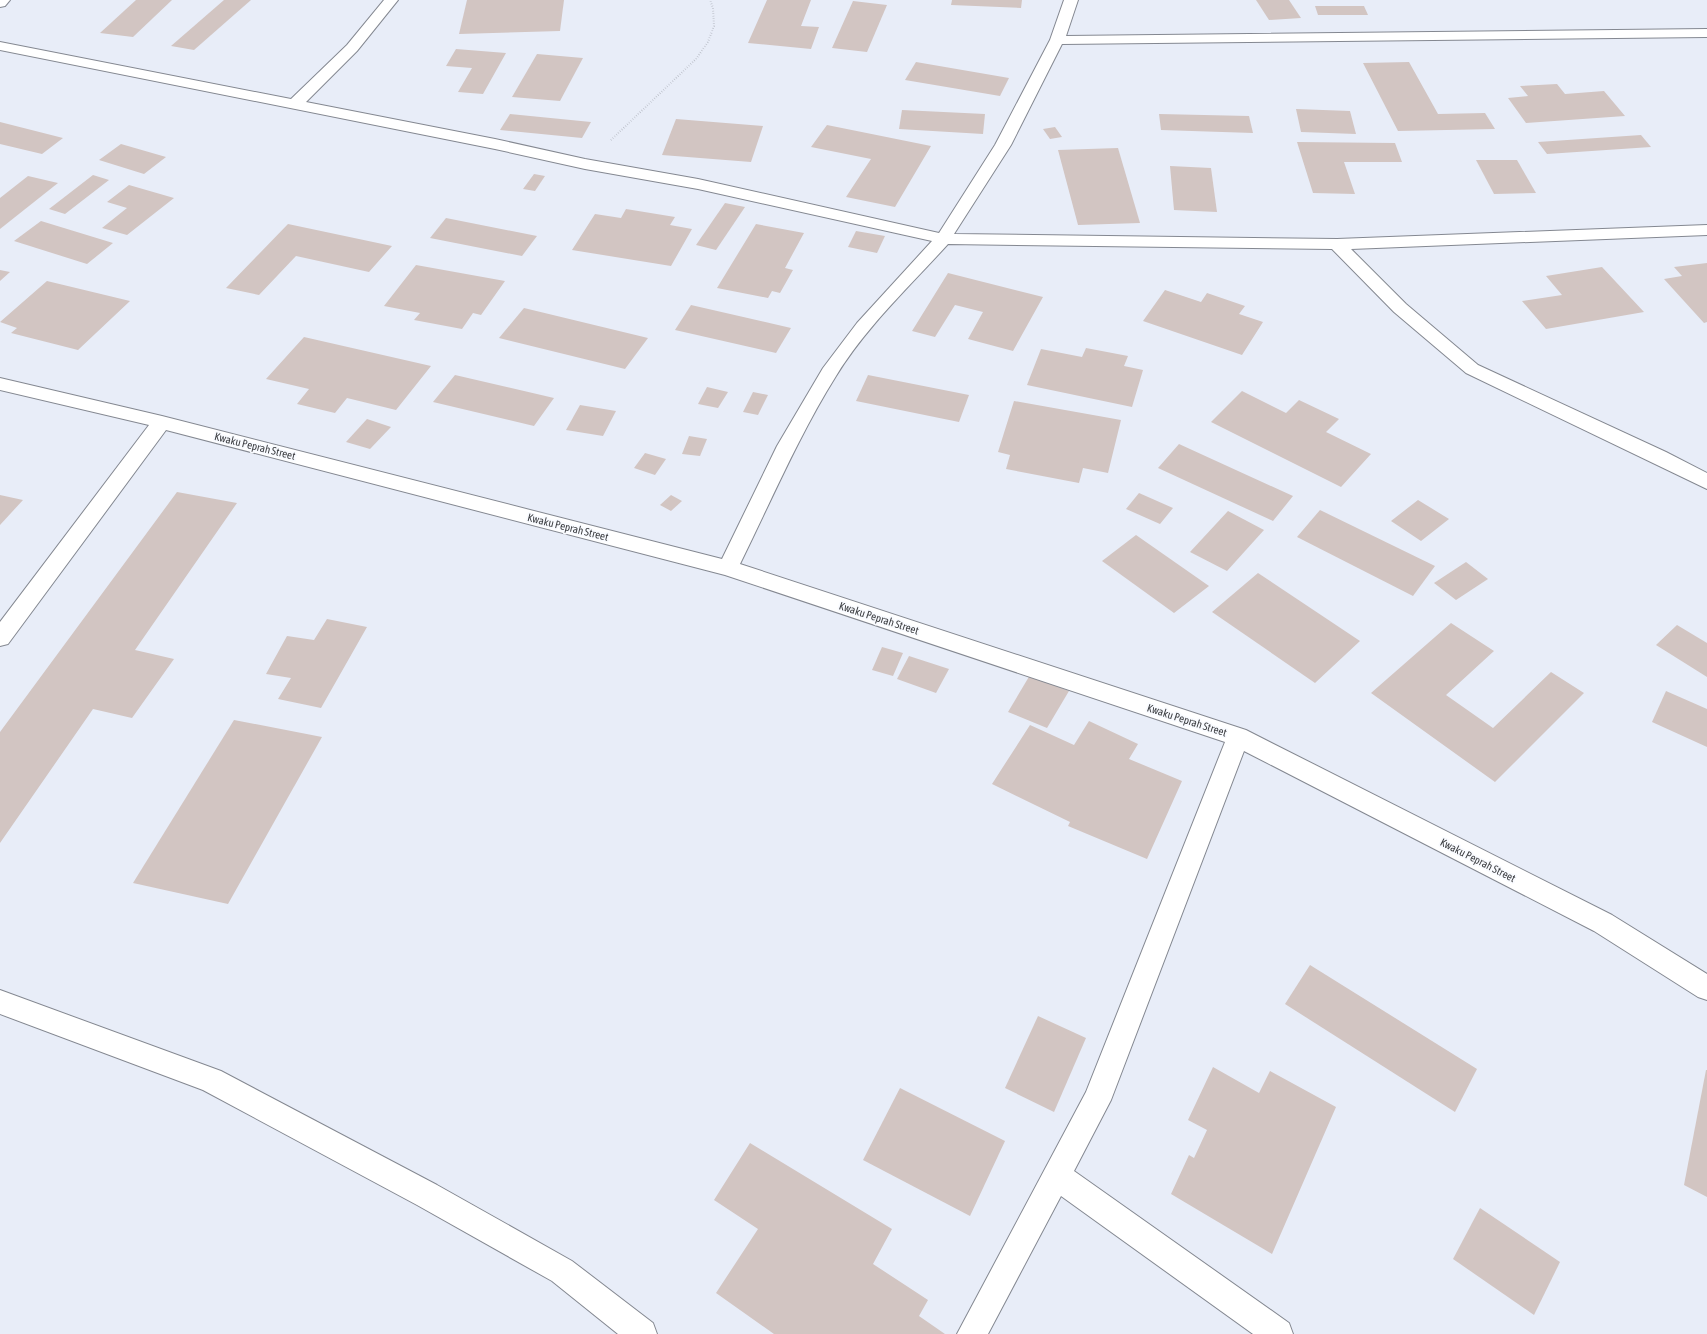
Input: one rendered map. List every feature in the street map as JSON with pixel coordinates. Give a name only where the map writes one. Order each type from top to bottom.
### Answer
[{"type":"street","points":[[0,3],[3,0]]},
{"type":"street","points":[[294,105],[352,48],[391,0]]},
{"type":"street","points":[[728,568],[787,446],[829,372],[864,327],[943,239],[1003,146],[1057,40],[1071,0]]},
{"type":"street","points":[[1057,40],[1707,33]]},
{"type":"street","points":[[0,46],[495,144],[585,164],[698,184],[943,239],[1337,244],[1707,230]]},
{"type":"street","points":[[1337,244],[1400,308],[1472,369],[1659,457],[1707,482]]},
{"type":"street","name":"Kwaku Peprah Street","points":[[0,384],[162,422],[728,568],[1238,738],[1603,923],[1707,988]]},
{"type":"street","points":[[0,638],[162,422]]},
{"type":"street","points":[[972,1334],[1097,1100],[1238,738]]},
{"type":"street","points":[[0,1002],[211,1080],[427,1195],[562,1271],[642,1334]]},
{"type":"street","points":[[1057,1176],[1278,1334]]},
{"type":"path","points":[[585,164],[696,59],[708,42],[714,26],[713,8],[710,0]]},
{"type":"building","points":[[136,0],[172,0],[133,37],[100,33]]},
{"type":"building","points":[[224,0],[251,0],[194,50],[171,46]]},
{"type":"building","points":[[467,0],[564,0],[560,31],[459,34]]},
{"type":"building","points":[[767,0],[811,0],[801,26],[819,27],[811,49],[748,43]]},
{"type":"building","points":[[952,0],[1022,0],[1021,8],[951,5]]},
{"type":"building","points":[[1256,0],[1289,0],[1301,18],[1269,20]]},
{"type":"building","points":[[853,1],[887,5],[867,52],[832,48]]},
{"type":"building","points":[[1315,6],[1364,6],[1368,15],[1318,15]]},
{"type":"building","points":[[456,49],[506,53],[483,94],[458,92],[472,68],[446,66]]},
{"type":"building","points":[[537,54],[583,58],[560,101],[512,97]]},
{"type":"building","points":[[916,62],[1009,78],[1000,96],[905,80]]},
{"type":"building","points":[[1409,62],[1438,114],[1485,113],[1495,129],[1398,131],[1363,63]]},
{"type":"building","points":[[1557,84],[1565,94],[1604,91],[1625,116],[1526,123],[1508,98],[1528,96],[1520,86]]},
{"type":"building","points":[[1296,109],[1350,111],[1356,134],[1301,132]]},
{"type":"building","points":[[902,110],[985,114],[983,134],[899,129]]},
{"type":"building","points":[[510,114],[591,122],[582,138],[500,130]]},
{"type":"building","points":[[1159,114],[1249,116],[1253,133],[1161,130]]},
{"type":"building","points":[[676,119],[763,126],[751,162],[662,155]]},
{"type":"building","points":[[0,122],[63,138],[42,154],[0,144]]},
{"type":"building","points":[[827,125],[931,146],[895,207],[846,197],[871,159],[811,147]]},
{"type":"building","points":[[1055,127],[1062,137],[1050,139],[1043,129]]},
{"type":"building","points":[[1641,135],[1651,147],[1547,154],[1538,142]]},
{"type":"building","points":[[1297,142],[1395,143],[1402,162],[1344,162],[1355,194],[1313,193]]},
{"type":"building","points":[[121,144],[166,157],[144,174],[99,160]]},
{"type":"building","points":[[1118,148],[1140,223],[1078,225],[1058,150]]},
{"type":"building","points":[[1476,160],[1517,160],[1536,193],[1494,194]]},
{"type":"building","points":[[1170,166],[1211,168],[1217,212],[1174,210]]},
{"type":"building","points":[[534,174],[545,176],[535,191],[523,189]]},
{"type":"building","points":[[93,175],[109,180],[65,214],[49,209]]},
{"type":"building","points":[[28,176],[58,183],[0,229],[0,198]]},
{"type":"building","points":[[129,185],[174,198],[127,235],[102,228],[127,208],[107,202]]},
{"type":"building","points":[[725,203],[745,207],[716,250],[696,245]]},
{"type":"building","points":[[626,209],[675,217],[670,225],[692,229],[671,266],[572,250],[595,214],[621,218]]},
{"type":"building","points":[[446,218],[537,236],[522,256],[430,238]]},
{"type":"building","points":[[41,221],[113,243],[87,264],[14,241]]},
{"type":"building","points":[[288,224],[392,246],[369,272],[296,256],[259,295],[226,288]]},
{"type":"building","points":[[756,224],[804,233],[785,268],[793,270],[780,293],[772,291],[768,298],[717,288]]},
{"type":"building","points":[[856,231],[885,236],[877,253],[848,247]]},
{"type":"building","points":[[1707,263],[1707,322],[1704,323],[1664,279],[1682,276],[1674,267]]},
{"type":"building","points":[[416,265],[505,281],[481,315],[473,313],[462,329],[414,320],[420,313],[384,306]]},
{"type":"building","points":[[1602,267],[1644,312],[1546,329],[1522,301],[1562,295],[1546,276]]},
{"type":"building","points":[[0,270],[10,272],[0,281]]},
{"type":"building","points":[[948,273],[1043,297],[1013,351],[968,339],[983,312],[955,305],[935,337],[912,331]]},
{"type":"building","points":[[47,281],[130,301],[78,350],[11,333],[17,328],[0,322]]},
{"type":"building","points":[[1165,290],[1201,302],[1207,293],[1245,306],[1239,314],[1263,322],[1242,355],[1143,321]]},
{"type":"building","points":[[691,305],[791,328],[776,353],[675,330]]},
{"type":"building","points":[[524,308],[648,338],[625,369],[499,338]]},
{"type":"building","points":[[304,337],[431,366],[396,410],[347,398],[335,413],[297,404],[309,389],[266,379]]},
{"type":"building","points":[[1086,348],[1128,356],[1124,366],[1143,370],[1132,407],[1027,385],[1041,349],[1082,357]]},
{"type":"building","points":[[455,375],[554,398],[534,426],[433,402]]},
{"type":"building","points":[[868,375],[969,395],[959,422],[856,401]]},
{"type":"building","points":[[707,387],[728,392],[718,408],[698,404]]},
{"type":"building","points":[[1242,391],[1286,413],[1299,400],[1339,419],[1326,432],[1371,454],[1341,487],[1211,422]]},
{"type":"building","points":[[753,392],[768,395],[758,415],[743,412]]},
{"type":"building","points":[[1014,401],[1121,420],[1108,473],[1083,468],[1079,483],[1006,469],[1010,455],[998,452]]},
{"type":"building","points":[[580,405],[616,411],[603,436],[566,430]]},
{"type":"building","points":[[367,419],[391,427],[370,449],[346,442]]},
{"type":"building","points":[[689,436],[707,439],[700,456],[682,454]]},
{"type":"building","points":[[1179,444],[1293,496],[1273,521],[1158,468]]},
{"type":"building","points":[[645,453],[666,459],[655,475],[634,468]]},
{"type":"building","points":[[177,492],[237,503],[135,650],[174,659],[132,718],[93,709],[0,843],[0,732]]},
{"type":"building","points":[[1139,493],[1173,508],[1160,524],[1126,509]]},
{"type":"building","points":[[0,495],[23,500],[0,525]]},
{"type":"building","points":[[671,495],[682,501],[671,511],[660,505]]},
{"type":"building","points":[[1418,500],[1449,519],[1421,541],[1391,521]]},
{"type":"building","points":[[1320,510],[1435,566],[1413,596],[1297,537]]},
{"type":"building","points":[[1228,511],[1264,530],[1227,571],[1190,552]]},
{"type":"building","points":[[1136,535],[1209,586],[1174,613],[1102,561]]},
{"type":"building","points":[[1466,562],[1488,579],[1456,600],[1434,583]]},
{"type":"building","points":[[1258,573],[1360,641],[1315,683],[1212,612]]},
{"type":"building","points":[[327,619],[367,627],[321,708],[278,699],[291,678],[266,674],[287,636],[314,640]]},
{"type":"building","points":[[1451,623],[1494,651],[1446,695],[1493,728],[1551,672],[1584,693],[1495,782],[1371,693]]},
{"type":"building","points":[[1677,625],[1707,643],[1707,677],[1656,645]]},
{"type":"building","points":[[882,647],[903,653],[893,676],[872,670]]},
{"type":"building","points":[[909,656],[949,669],[936,693],[897,679]]},
{"type":"building","points":[[1030,675],[1069,691],[1047,728],[1008,712]]},
{"type":"building","points":[[1666,691],[1707,709],[1707,747],[1652,722]]},
{"type":"building","points":[[234,720],[322,737],[228,904],[133,883]]},
{"type":"building","points":[[1089,721],[1138,744],[1129,759],[1182,781],[1147,859],[1068,826],[1070,822],[992,784],[1030,725],[1074,745]]},
{"type":"building","points":[[1310,965],[1477,1069],[1455,1112],[1285,1004]]},
{"type":"building","points":[[1038,1016],[1086,1038],[1054,1112],[1005,1088]]},
{"type":"building","points":[[1213,1067],[1259,1093],[1270,1071],[1336,1107],[1272,1254],[1171,1194],[1189,1155],[1194,1158],[1207,1130],[1188,1120]]},
{"type":"building","points":[[1707,1070],[1707,1197],[1684,1185]]},
{"type":"building","points":[[900,1088],[1005,1141],[970,1216],[863,1160]]},
{"type":"building","points":[[750,1143],[892,1229],[873,1264],[928,1300],[919,1316],[945,1334],[774,1334],[716,1293],[758,1229],[714,1200]]},
{"type":"building","points":[[1480,1208],[1560,1262],[1534,1315],[1453,1259]]}]
